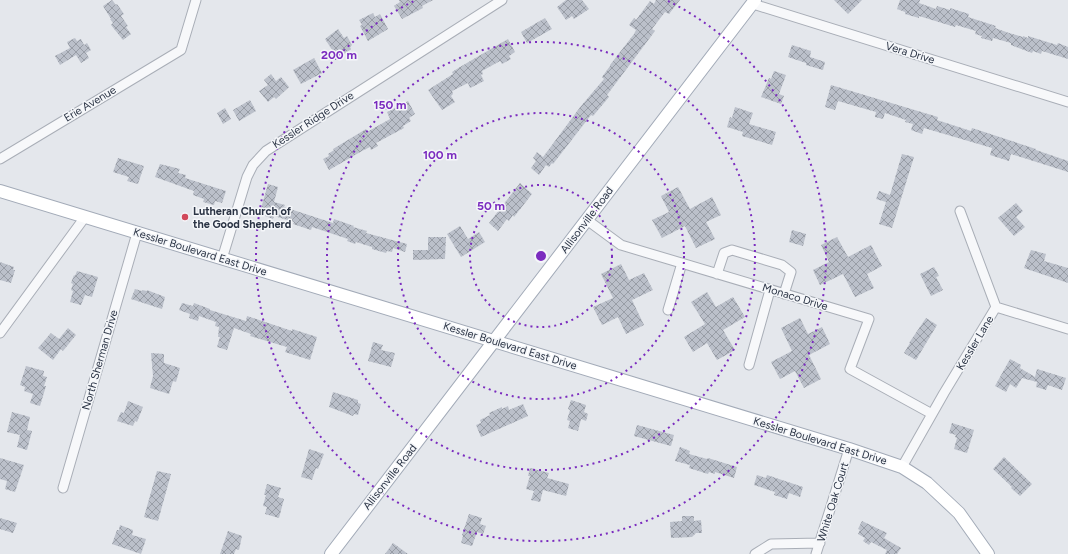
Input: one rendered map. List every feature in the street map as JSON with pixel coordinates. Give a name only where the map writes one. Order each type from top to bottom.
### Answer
[{"type":"main road","name":"Allisonville Road","points":[[331,554],[495,342],[754,2]]},
{"type":"main road","name":"Kessler Boulevard East Drive","points":[[0,191],[849,449],[902,467],[927,483],[959,513],[988,554]]},
{"type":"street","name":"Erie Avenue","points":[[0,159],[181,50],[196,0]]},
{"type":"street","name":"Kessler Ridge Drive","points":[[222,259],[247,177],[259,157],[273,145],[502,0]]},
{"type":"street","name":"Vera Drive","points":[[754,2],[1068,102]]},
{"type":"street","name":"Kessler Lane","points":[[902,467],[996,308],[960,211]]},
{"type":"street","points":[[0,333],[85,217]]},
{"type":"street","name":"Monaco Drive","points":[[587,220],[621,245],[869,320],[850,369],[932,414]]},
{"type":"street","name":"North Sherman Drive","points":[[64,488],[137,233]]},
{"type":"street","points":[[717,274],[724,253],[732,250],[739,252],[782,265],[791,272],[784,294]]},
{"type":"street","points":[[668,310],[682,263]]},
{"type":"street","points":[[749,365],[770,290]]},
{"type":"street","points":[[996,308],[1068,329]]},
{"type":"street","name":"White Oak Court","points":[[816,554],[849,449]]},
{"type":"street","points":[[755,554],[771,544],[820,543]]},
{"type":"building","points":[[112,0],[124,14],[121,16],[128,26],[126,27],[131,34],[123,40],[111,25],[113,23],[103,6]]},
{"type":"building","points":[[399,0],[433,0],[422,6],[423,8],[402,19],[394,6],[400,2]]},
{"type":"building","points":[[566,0],[582,0],[589,9],[574,19],[572,16],[566,20],[557,7]]},
{"type":"building","points":[[656,0],[680,0],[669,14],[665,12],[652,29],[655,31],[607,95],[609,97],[593,116],[591,115],[553,164],[552,163],[549,167],[546,165],[539,175],[531,168],[536,161],[533,158],[537,152],[543,157],[581,106],[604,79],[602,77],[610,65],[634,34],[636,30],[629,25],[634,18],[636,20],[650,1],[654,4]]},
{"type":"building","points":[[834,0],[862,0],[848,14]]},
{"type":"building","points":[[900,0],[920,0],[919,3],[936,9],[937,6],[950,10],[950,8],[969,14],[968,17],[996,26],[995,28],[1009,33],[1028,38],[1028,36],[1057,45],[1058,43],[1068,47],[1068,59],[1042,51],[1041,54],[1033,51],[1032,53],[1011,45],[1011,43],[993,38],[992,41],[981,38],[982,36],[975,34],[976,31],[956,25],[955,27],[919,16],[919,18],[905,14],[905,12],[897,9]]},
{"type":"building","points":[[373,13],[375,17],[380,14],[388,29],[368,41],[360,26],[362,25],[359,20]]},
{"type":"building","points":[[545,18],[552,29],[527,43],[521,32]]},
{"type":"building","points":[[338,29],[344,38],[347,36],[352,45],[350,47],[351,49],[338,59],[325,39]]},
{"type":"building","points":[[75,38],[77,41],[81,39],[84,45],[87,43],[91,50],[86,53],[89,58],[81,63],[76,55],[60,65],[55,56],[70,48],[67,42]]},
{"type":"building","points":[[508,39],[515,52],[509,56],[511,59],[502,64],[500,61],[482,71],[483,74],[481,75],[484,81],[470,88],[468,83],[452,91],[453,94],[451,96],[455,102],[442,110],[428,90],[453,74],[452,72]]},
{"type":"building","points":[[792,45],[811,51],[810,57],[825,62],[823,70],[806,65],[806,63],[788,57]]},
{"type":"building","points":[[314,58],[322,73],[301,84],[293,70]]},
{"type":"building","points":[[774,71],[786,75],[779,94],[784,96],[781,104],[761,97],[769,78],[771,79]]},
{"type":"building","points":[[271,74],[276,81],[281,77],[289,87],[276,99],[274,97],[268,102],[259,91],[268,85],[264,80]]},
{"type":"building","points":[[831,85],[938,117],[937,120],[971,131],[972,128],[1036,149],[1068,161],[1068,172],[1011,154],[1009,161],[990,155],[992,148],[924,128],[922,134],[911,130],[913,124],[905,122],[906,120],[885,113],[883,119],[875,117],[876,112],[838,101],[835,110],[825,107]]},
{"type":"building","points":[[250,100],[256,111],[239,121],[233,110]]},
{"type":"building","points":[[408,101],[415,114],[409,118],[411,121],[403,126],[404,128],[376,143],[378,146],[371,150],[370,147],[329,170],[323,159],[329,156],[328,154],[334,150],[333,149],[366,129],[367,132],[390,119],[387,112]]},
{"type":"building","points":[[735,107],[753,113],[749,124],[776,132],[772,145],[742,136],[743,132],[727,127],[730,117],[732,118]]},
{"type":"building","points":[[225,108],[231,119],[223,124],[217,113]]},
{"type":"building","points":[[902,154],[914,157],[892,228],[879,224],[886,202],[876,199],[879,191],[890,195]]},
{"type":"building","points":[[118,158],[144,166],[138,184],[127,181],[129,177],[113,172]]},
{"type":"building","points":[[160,164],[180,169],[178,173],[186,175],[185,178],[226,191],[222,203],[215,201],[214,205],[203,202],[204,199],[193,195],[194,191],[155,177]]},
{"type":"building","points":[[520,183],[532,194],[514,217],[513,215],[509,221],[507,219],[498,231],[489,223]]},
{"type":"building","points":[[268,184],[278,187],[274,202],[285,205],[284,207],[333,223],[334,219],[367,231],[366,233],[407,244],[405,252],[393,248],[392,252],[387,251],[386,253],[356,242],[355,244],[347,241],[348,239],[312,227],[311,230],[293,224],[294,222],[274,216],[273,219],[265,216],[266,214],[260,212]]},
{"type":"building","points":[[678,187],[690,209],[712,197],[721,215],[706,222],[715,239],[696,248],[685,226],[662,238],[652,220],[669,212],[661,196]]},
{"type":"building","points":[[1016,203],[1023,211],[1016,217],[1025,227],[1014,236],[998,218]]},
{"type":"building","points":[[460,226],[468,239],[479,232],[485,242],[461,257],[447,234]]},
{"type":"building","points":[[792,230],[806,234],[803,246],[789,242]]},
{"type":"building","points":[[428,237],[446,237],[445,259],[413,260],[413,250],[428,250]]},
{"type":"building","points":[[837,237],[848,257],[871,245],[882,266],[867,274],[874,288],[855,297],[843,274],[820,285],[813,270],[829,262],[821,245]]},
{"type":"building","points":[[1031,250],[1046,254],[1044,261],[1068,268],[1068,283],[1024,268]]},
{"type":"building","points":[[0,262],[14,267],[13,270],[15,270],[11,283],[0,280]]},
{"type":"building","points":[[621,264],[629,280],[644,273],[653,290],[632,300],[644,325],[626,334],[618,317],[602,325],[593,307],[613,298],[601,274]]},
{"type":"building","points":[[934,267],[939,276],[936,277],[943,290],[931,296],[920,274]]},
{"type":"building","points":[[77,271],[98,277],[92,297],[85,295],[81,305],[70,302],[73,291],[71,290],[73,284],[71,283]]},
{"type":"building","points":[[135,289],[142,291],[147,290],[165,297],[162,309],[131,299]]},
{"type":"building","points":[[707,292],[716,307],[733,297],[745,317],[723,330],[735,350],[717,360],[707,343],[693,352],[684,337],[705,324],[691,302]]},
{"type":"building","points":[[182,303],[193,306],[194,303],[210,310],[246,321],[247,316],[292,331],[292,329],[317,337],[310,360],[285,352],[287,347],[250,336],[251,334],[234,328],[227,350],[217,347],[220,337],[218,337],[219,327],[215,326],[216,322],[199,316],[198,321],[189,318],[190,314],[179,310]]},
{"type":"building","points":[[800,318],[808,334],[822,327],[830,344],[809,355],[821,379],[804,388],[795,371],[780,379],[771,362],[792,351],[781,328]]},
{"type":"building","points":[[926,318],[937,325],[916,360],[904,353]]},
{"type":"building","points":[[68,328],[76,335],[63,351],[61,349],[53,360],[38,348],[51,333],[59,339]]},
{"type":"building","points":[[373,342],[383,345],[381,350],[395,353],[391,367],[368,361]]},
{"type":"building","points":[[151,353],[164,354],[164,363],[180,368],[176,382],[173,381],[169,394],[150,388],[153,376]]},
{"type":"building","points":[[1010,359],[1021,365],[1020,368],[1035,377],[1037,369],[1066,378],[1062,390],[1048,385],[1046,390],[1036,387],[1037,382],[1022,378],[1016,388],[1010,384],[1006,392],[995,386]]},
{"type":"building","points":[[26,366],[44,371],[43,376],[47,377],[40,406],[30,403],[33,394],[24,391],[25,387],[20,385]]},
{"type":"building","points":[[333,392],[358,400],[358,403],[361,404],[358,415],[354,414],[353,416],[329,407]]},
{"type":"building","points":[[571,400],[586,405],[584,412],[588,414],[586,421],[581,419],[578,431],[568,428],[570,421],[567,420],[570,410],[568,409]]},
{"type":"building","points":[[128,401],[143,407],[137,422],[135,421],[133,426],[117,421],[121,412],[124,413]]},
{"type":"building","points":[[523,404],[528,416],[481,437],[476,425],[481,423],[480,420],[490,415],[489,413],[502,407],[502,409],[508,406],[509,410]]},
{"type":"building","points":[[12,412],[30,417],[27,430],[32,431],[27,450],[17,447],[20,435],[7,432]]},
{"type":"building","points":[[952,423],[974,430],[967,453],[954,449],[957,438],[955,437],[956,435],[949,433]]},
{"type":"building","points":[[637,425],[674,435],[671,446],[634,436]]},
{"type":"building","points":[[680,447],[690,451],[689,454],[737,467],[734,478],[715,472],[715,474],[709,472],[708,474],[689,468],[690,465],[675,461]]},
{"type":"building","points":[[309,449],[324,454],[318,469],[316,468],[312,480],[301,477]]},
{"type":"building","points":[[1004,457],[1032,484],[1020,496],[993,469]]},
{"type":"building","points":[[0,458],[24,465],[15,492],[5,489],[7,481],[0,479]]},
{"type":"building","points":[[530,468],[549,473],[547,478],[569,484],[566,496],[543,490],[540,502],[531,500],[534,491],[526,489],[530,476],[528,476]]},
{"type":"building","points":[[157,471],[171,474],[158,521],[144,517]]},
{"type":"building","points":[[757,475],[766,478],[767,475],[803,487],[800,497],[789,493],[787,499],[774,495],[775,492],[754,485]]},
{"type":"building","points":[[267,484],[281,488],[278,497],[284,499],[279,518],[265,514],[267,507],[263,506]]},
{"type":"building","points":[[469,514],[482,518],[480,524],[486,526],[483,534],[477,532],[472,546],[461,543]]},
{"type":"building","points":[[682,516],[694,516],[694,521],[701,520],[702,533],[696,533],[692,537],[671,538],[670,522],[682,521]]},
{"type":"building","points":[[0,518],[17,523],[13,533],[0,529]]},
{"type":"building","points":[[862,521],[887,533],[884,538],[901,548],[897,554],[885,554],[887,550],[871,542],[869,545],[863,541],[865,538],[858,534],[860,530],[858,529]]},
{"type":"building","points":[[120,525],[133,530],[132,535],[146,539],[141,554],[112,544]]},
{"type":"building","points":[[228,531],[242,536],[239,550],[236,549],[234,554],[220,554]]},
{"type":"building","points":[[393,543],[408,554],[385,554]]},
{"type":"place","name":"Lutheran Church of the Good Shepherd","points":[[185,217]]}]
